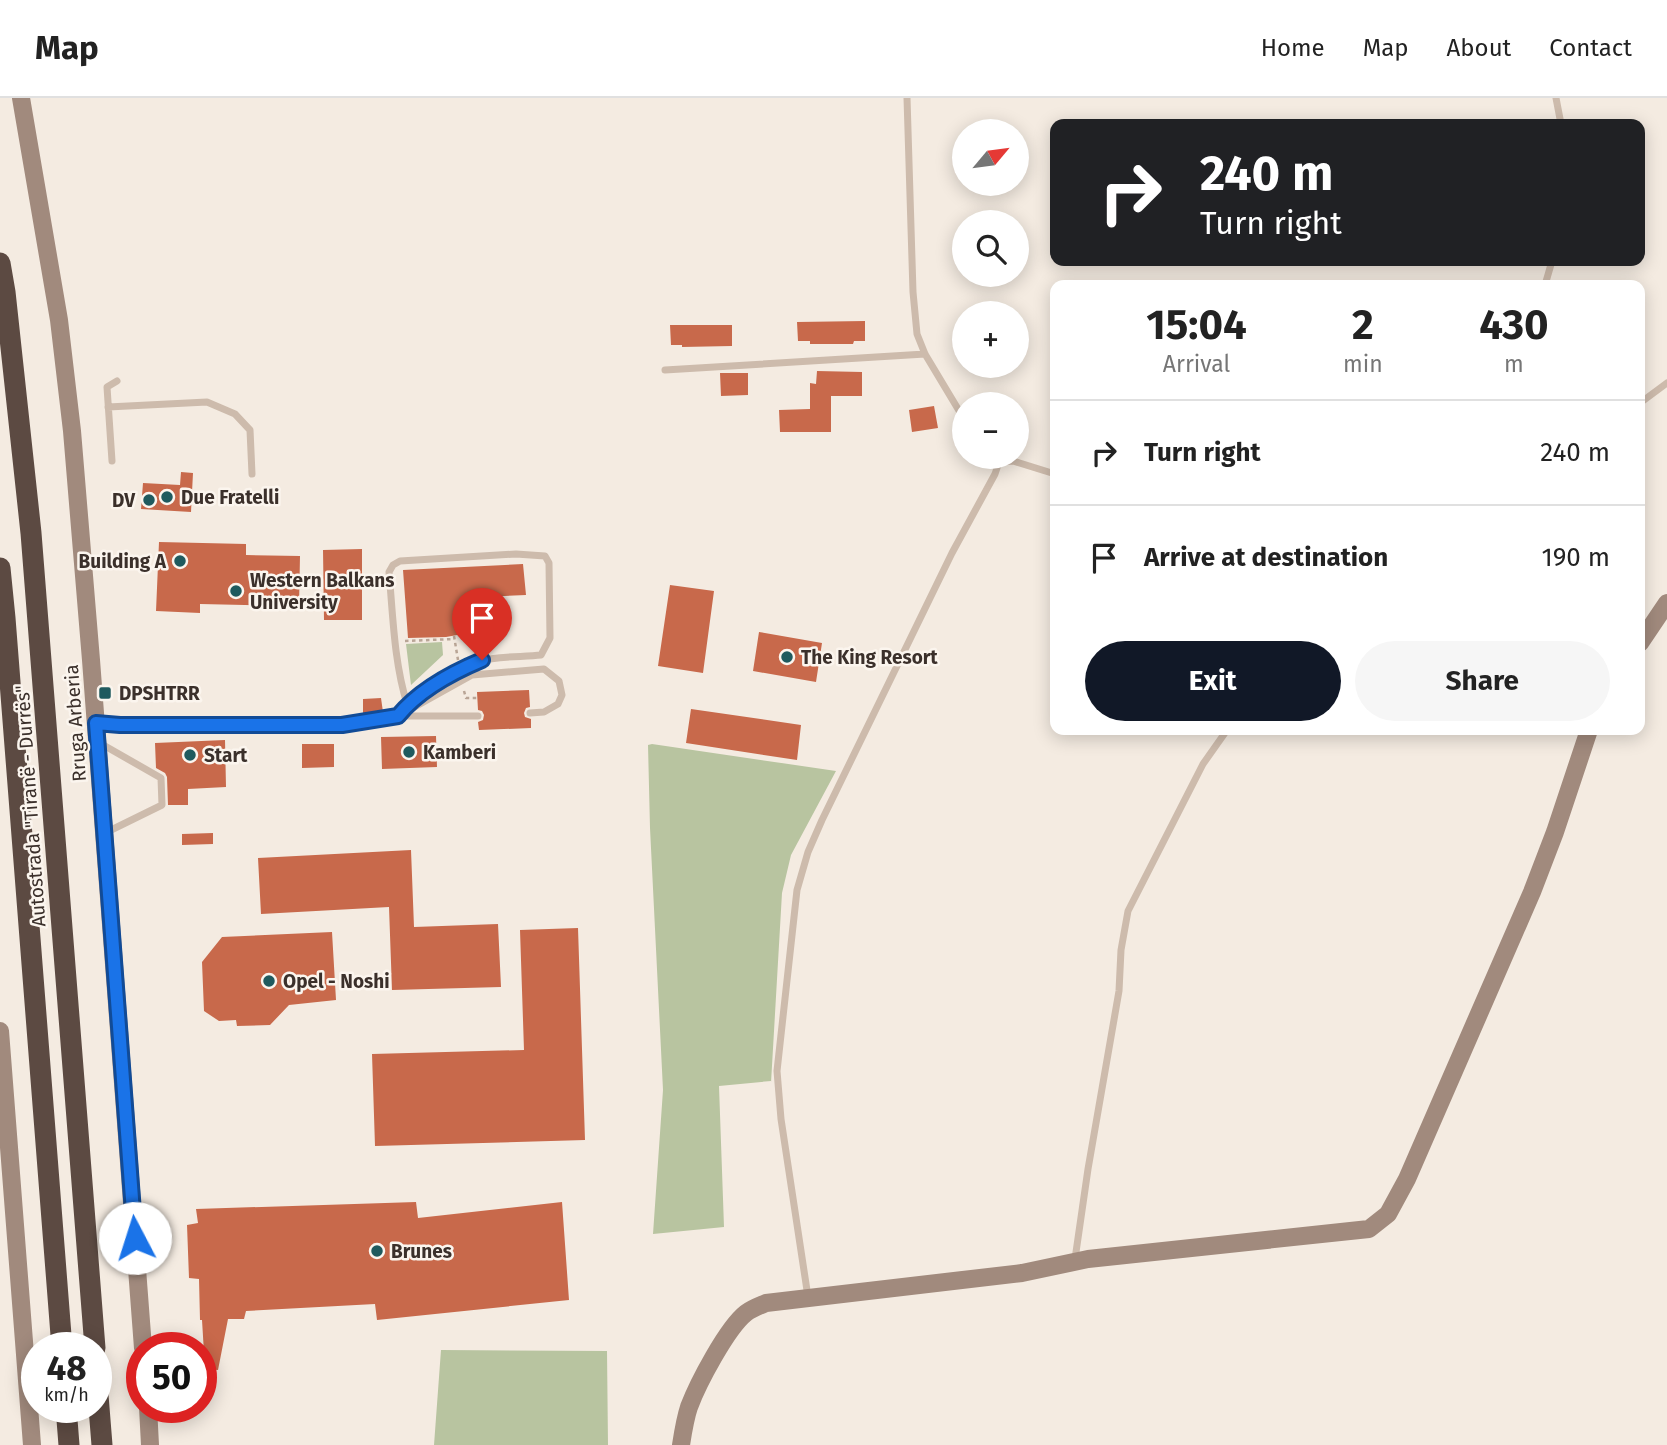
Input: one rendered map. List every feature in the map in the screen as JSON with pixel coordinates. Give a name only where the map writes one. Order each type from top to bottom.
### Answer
[{"type":"highway","name":"Autostrada \"Tiranë - Durrës\"","points":[[0,263],[7,306],[32,546],[93,1332]]},
{"type":"highway","name":"Autostrada \"Tiranë - Durrës\"","points":[[0,568],[61,1332]]},
{"type":"highway","points":[[67,1423],[69,1445]]},
{"type":"highway","points":[[100,1423],[102,1445]]},
{"type":"main road","name":"Rruga Arberia","points":[[21,98],[42,215],[66,373],[72,432],[142,1332]]},
{"type":"main road","points":[[1645,636],[1667,603]]},
{"type":"main road","points":[[681,1445],[685,1422],[698,1388],[735,1325],[755,1307],[775,1301],[1022,1273],[1074,1261],[1369,1229],[1388,1214],[1407,1179],[1532,892],[1587,735]]},
{"type":"main road","points":[[0,1031],[4,1132],[32,1445]]},
{"type":"main road","points":[[149,1423],[150,1445]]},
{"type":"lane","points":[[907,98],[913,292],[917,334],[925,354],[952,399]]},
{"type":"lane","points":[[1556,98],[1560,119]]},
{"type":"lane","points":[[664,370],[925,354]]},
{"type":"lane","points":[[113,461],[107,387],[117,381]]},
{"type":"lane","points":[[1645,399],[1667,383]]},
{"type":"lane","points":[[108,407],[207,402],[234,414],[250,430],[252,474]]},
{"type":"lane","points":[[1029,466],[1050,472]]},
{"type":"lane","points":[[808,1297],[781,1119],[777,1071],[797,890],[808,852],[822,820],[995,469]]},
{"type":"lane","points":[[398,716],[407,704],[454,671],[482,660],[541,655],[550,638],[549,563],[545,556],[516,554],[400,561],[393,565],[389,572],[400,682],[407,704]]},
{"type":"lane","points":[[398,716],[472,675],[544,669],[559,681],[562,695],[558,704],[544,712],[530,713]]},
{"type":"lane","points":[[97,732],[120,725],[342,725],[398,716],[478,716]]},
{"type":"lane","points":[[97,732],[161,778],[162,805],[104,833]]},
{"type":"lane","points":[[1074,1261],[1119,991],[1121,950],[1128,911],[1203,764],[1223,735]]},
{"type":"path","points":[[396,642],[454,639]]},
{"type":"green space","points":[[442,642],[443,655],[411,685],[406,644]]},
{"type":"green space","points":[[648,745],[836,771],[791,855],[782,893],[771,1083],[719,1086],[724,1227],[653,1234],[663,1090],[650,828]]},
{"type":"green space","points":[[441,1350],[607,1351],[608,1445],[434,1445]]},
{"type":"building","points":[[865,321],[865,341],[854,341],[853,344],[810,344],[810,341],[798,341],[797,322]]},
{"type":"building","points":[[670,325],[732,325],[732,346],[671,345]]},
{"type":"building","points":[[817,371],[862,372],[862,396],[831,396],[831,432],[780,432],[779,410],[810,409],[810,383],[816,384]]},
{"type":"building","points":[[720,373],[748,373],[748,395],[721,396]]},
{"type":"building","points":[[934,406],[938,428],[912,432],[909,410]]},
{"type":"building","name":"Due Fratelli","points":[[181,472],[193,473],[191,512],[141,509],[143,483],[180,485]]},
{"type":"building","points":[[159,542],[246,544],[246,555],[300,556],[299,606],[200,604],[200,613],[156,611]]},
{"type":"building","points":[[362,549],[362,620],[324,620],[323,550]]},
{"type":"building","points":[[523,564],[526,595],[481,597],[485,630],[446,637],[408,638],[403,570]]},
{"type":"building","points":[[670,585],[714,591],[703,673],[658,666]]},
{"type":"building","name":"The King Resort","points":[[759,632],[822,643],[816,682],[753,671]]},
{"type":"building","points":[[529,690],[530,707],[526,708],[524,713],[525,717],[531,719],[531,728],[479,730],[478,722],[483,720],[484,715],[478,710],[477,692]]},
{"type":"building","points":[[381,698],[383,712],[363,714],[363,699]]},
{"type":"building","points":[[691,709],[801,725],[797,760],[686,743]]},
{"type":"building","name":"Kamberi","points":[[436,736],[437,767],[382,769],[381,737]]},
{"type":"building","name":"Start","points":[[225,740],[226,787],[188,789],[188,805],[168,805],[167,777],[156,768],[155,743]]},
{"type":"building","points":[[302,744],[334,744],[334,767],[302,768]]},
{"type":"building","points":[[213,833],[213,844],[182,845],[182,834]]},
{"type":"building","points":[[411,850],[414,927],[498,924],[501,987],[392,990],[389,907],[261,914],[258,858]]},
{"type":"building","points":[[578,928],[585,1140],[375,1146],[372,1054],[524,1050],[520,930]]},
{"type":"building","name":"Opel - Noshi","points":[[332,932],[336,1000],[289,1005],[270,1025],[237,1026],[236,1020],[219,1021],[204,1011],[202,962],[222,937]]},
{"type":"building","name":"Brunes","points":[[416,1202],[418,1218],[562,1202],[569,1300],[377,1320],[375,1304],[246,1311],[244,1319],[228,1319],[217,1370],[217,1332],[203,1332],[199,1279],[189,1278],[187,1225],[198,1223],[196,1209]]},
{"type":"place","name":"Due Fratelli","points":[[167,497]]},
{"type":"place","name":"DV","points":[[149,500]]},
{"type":"place","name":"Building A","points":[[180,561]]},
{"type":"place","name":"Western Balkans University","points":[[236,591]]},
{"type":"place","name":"The King Resort","points":[[787,657]]},
{"type":"place","name":"DPSHTRR","points":[[105,693]]},
{"type":"place","name":"Kamberi","points":[[409,752]]},
{"type":"place","name":"Start","points":[[190,755]]},
{"type":"place","name":"Opel - Noshi","points":[[269,981]]},
{"type":"place","name":"Brunes","points":[[377,1251]]},
{"type":"route","points":[[135,1238],[96,723],[356,723],[398,716],[407,704],[454,671],[482,660]]}]
